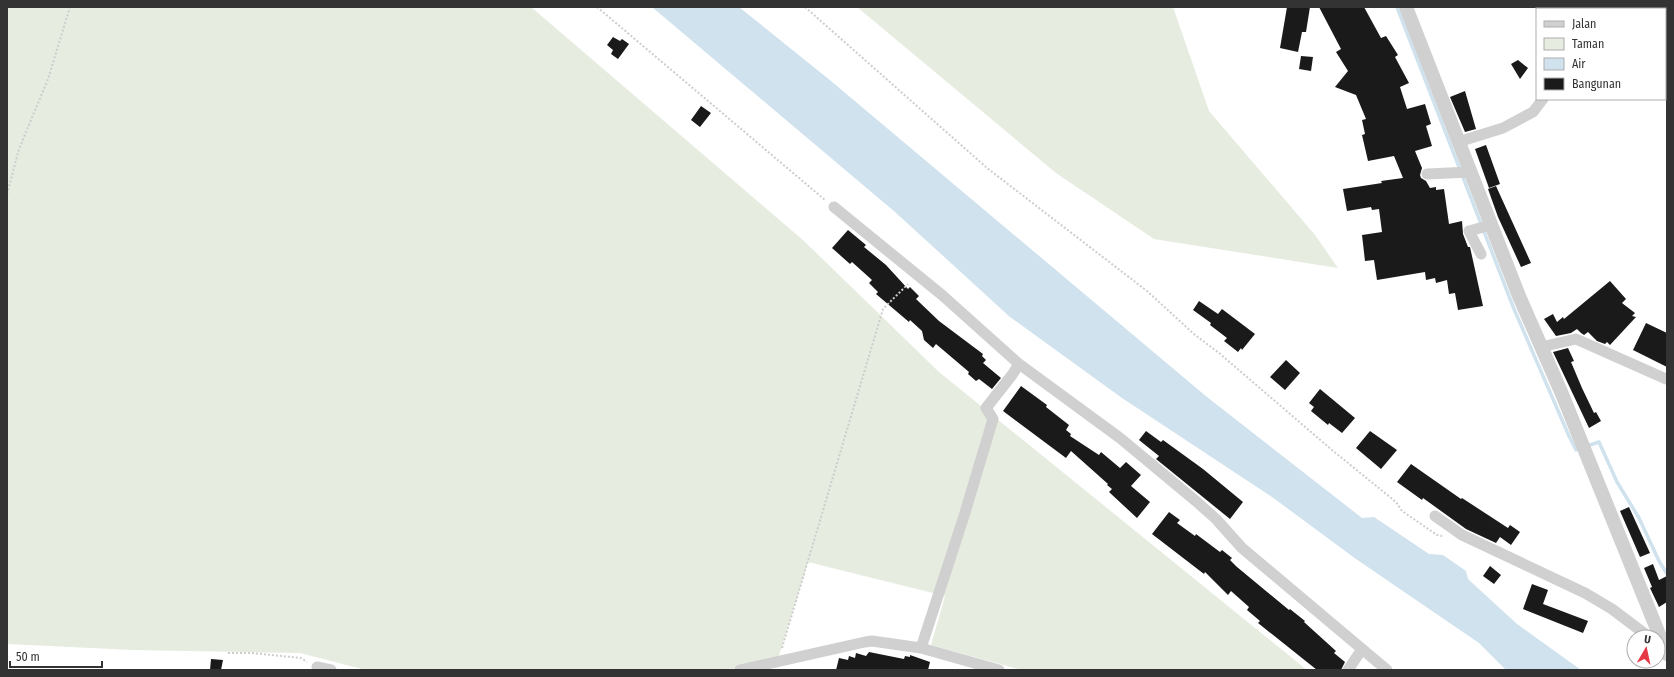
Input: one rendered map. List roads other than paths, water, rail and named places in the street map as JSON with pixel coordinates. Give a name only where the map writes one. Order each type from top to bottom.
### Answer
[{"type":"street","points":[[1406,7],[1489,225],[1658,629]]},
{"type":"street","points":[[1458,142],[1503,128],[1533,112],[1542,100]]},
{"type":"street","points":[[1426,174],[1468,172]]},
{"type":"street","points":[[834,207],[942,295],[1019,364],[1120,438],[1216,519],[1242,548],[1387,670]]},
{"type":"street","points":[[1481,254],[1469,231],[1489,225]]},
{"type":"street","points":[[1541,347],[1576,339],[1666,379]]},
{"type":"street","points":[[921,648],[964,516],[993,419],[986,408],[1019,364]]},
{"type":"street","points":[[1435,516],[1474,541],[1606,605],[1638,629]]},
{"type":"street","points":[[740,670],[778,663],[872,641],[921,648],[999,670]]},
{"type":"street","points":[[1348,670],[1362,650]]},
{"type":"street","points":[[317,667],[331,670]]},
{"type":"water","points":[[652,7],[739,7],[831,81],[1207,397],[1362,518],[1374,517],[1429,554],[1443,555],[1466,571],[1468,579],[1517,624],[1581,670],[1506,670],[1479,643],[1356,559],[1272,497],[1122,398],[1010,317],[895,212]]},
{"type":"waterway","points":[[1397,7],[1514,309],[1569,436],[1576,450],[1581,448]]},
{"type":"waterway","points":[[1587,446],[1599,442],[1617,482],[1639,518],[1659,561],[1667,574]]}]
